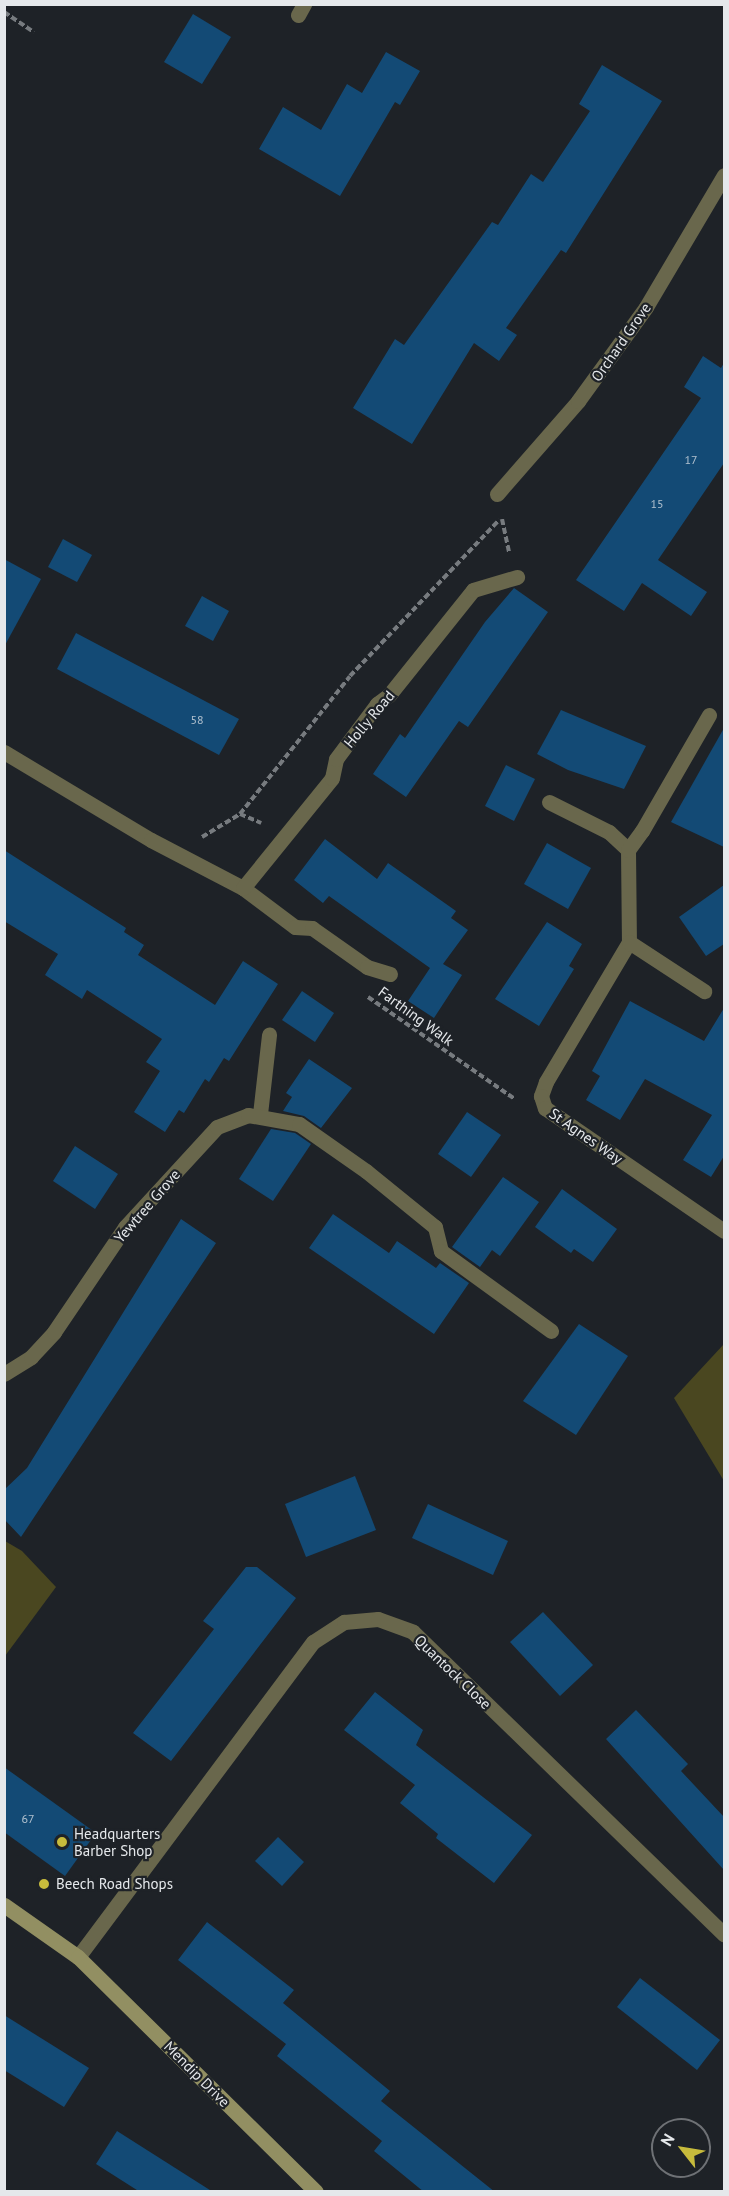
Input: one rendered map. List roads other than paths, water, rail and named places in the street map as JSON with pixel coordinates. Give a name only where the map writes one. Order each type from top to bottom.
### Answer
[{"type":"street","name":"Orchard Grove","points":[[497,494],[579,401],[646,308],[724,175]]},
{"type":"street","name":"Holly Road","points":[[243,888],[332,778],[336,759],[377,704],[389,696],[473,590],[517,577]]},
{"type":"street","points":[[704,991],[629,942],[627,850],[642,831],[709,715]]},
{"type":"street","points":[[4,752],[175,854],[243,888],[296,927],[312,928],[367,967],[390,974]]},
{"type":"street","points":[[549,802],[609,832],[627,850]]},
{"type":"street","name":"St Agnes Way","points":[[629,942],[541,1096],[545,1108],[559,1120],[724,1231]]},
{"type":"street","points":[[269,1035],[260,1114],[299,1124],[366,1171],[435,1227],[441,1251],[551,1331]]},
{"type":"street","name":"Yewtree Grove","points":[[4,1374],[31,1357],[54,1332],[125,1227],[217,1127],[260,1114]]},
{"type":"street","name":"Quantock Close","points":[[78,1957],[313,1642],[344,1622],[378,1620],[413,1632],[724,1934]]},
{"type":"street","name":"Mendip Drive","points":[[4,1905],[78,1957],[316,2192]]},
{"type":"place","name":"Headquarters Barber Shop","points":[[62,1842]]},
{"type":"place","name":"Beech Road Shops","points":[[44,1884]]}]
